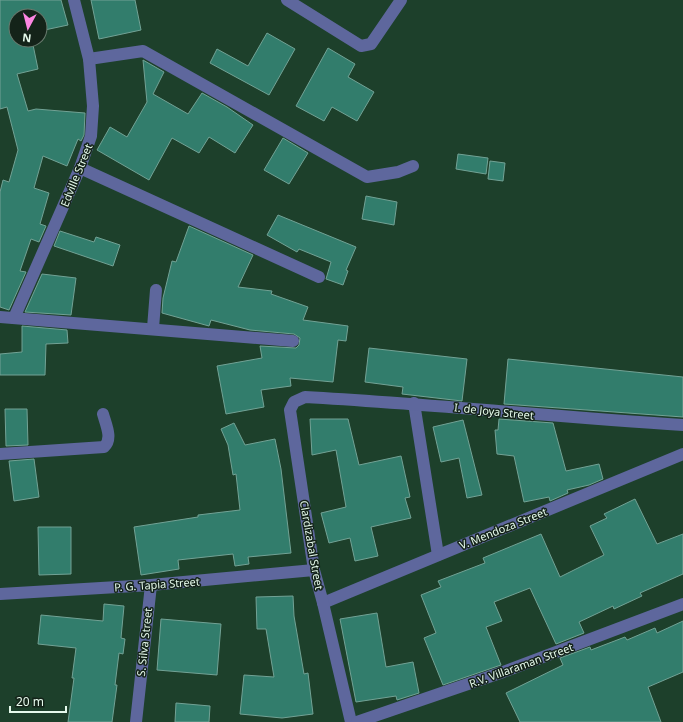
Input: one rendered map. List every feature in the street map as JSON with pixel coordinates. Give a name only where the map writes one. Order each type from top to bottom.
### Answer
[{"type":"street","name":"Edville Street","points":[[14,318],[80,168],[91,136],[93,106],[89,59],[74,0]]},
{"type":"street","points":[[287,0],[301,3],[361,46],[371,44],[401,0]]},
{"type":"street","points":[[89,59],[143,51],[367,177],[398,172],[413,166]]},
{"type":"street","points":[[80,168],[320,277]]},
{"type":"street","points":[[153,328],[156,290]]},
{"type":"street","points":[[0,317],[153,328],[293,342]]},
{"type":"street","name":"I. de Joya Street","points":[[305,397],[414,403],[536,415],[683,425]]},
{"type":"street","name":"Clardizabal Street","points":[[305,397],[294,402],[290,410],[314,570],[324,603],[351,722]]},
{"type":"street","points":[[414,403],[438,555]]},
{"type":"street","points":[[0,454],[104,447],[108,443],[109,438],[103,414]]},
{"type":"street","name":"V. Mendoza Street","points":[[324,603],[683,454]]},
{"type":"street","name":"P. G. Tapia Street","points":[[0,594],[150,585],[314,570]]},
{"type":"street","name":"S. Silva Street","points":[[136,722],[150,585]]},
{"type":"street","name":"R.V. Villaraman Street","points":[[357,722],[503,672],[683,604]]},
{"type":"building","points":[[0,0],[61,0],[68,25],[48,29],[48,8],[8,8],[8,48],[34,48],[38,69],[17,74],[28,111],[36,109],[85,113],[84,135],[81,141],[78,139],[67,166],[43,156],[34,188],[49,193],[40,224],[46,226],[39,242],[31,239],[20,271],[26,272],[9,310],[0,307],[0,192],[3,180],[9,182],[18,150],[7,107],[0,109]]},
{"type":"building","points":[[91,0],[135,0],[141,30],[99,39]]},
{"type":"building","points":[[267,33],[295,49],[269,95],[210,63],[217,49],[248,66]]},
{"type":"building","points":[[328,48],[355,64],[348,77],[374,92],[357,121],[332,107],[324,121],[296,106]]},
{"type":"building","points":[[143,60],[164,72],[153,94],[188,114],[202,93],[227,107],[253,125],[235,153],[209,137],[199,153],[172,138],[149,180],[97,150],[110,127],[127,137],[147,102]]},
{"type":"building","points":[[283,138],[308,153],[289,184],[264,170]]},
{"type":"building","points":[[458,154],[488,158],[486,174],[456,169]]},
{"type":"building","points":[[490,161],[505,163],[503,181],[488,179]]},
{"type":"building","points":[[366,196],[397,202],[394,225],[362,219]]},
{"type":"building","points":[[278,215],[356,247],[346,270],[348,271],[343,285],[326,279],[331,262],[299,249],[297,252],[267,235]]},
{"type":"building","points":[[189,226],[253,255],[238,287],[272,291],[271,294],[308,307],[303,320],[348,326],[346,341],[338,340],[333,382],[290,378],[291,386],[261,390],[264,407],[226,414],[217,366],[262,358],[260,346],[296,348],[299,345],[300,338],[294,334],[250,330],[211,320],[209,326],[162,313],[163,298],[172,261],[176,262]]},
{"type":"building","points":[[60,231],[94,242],[96,237],[120,245],[113,266],[54,246]]},
{"type":"building","points":[[42,274],[76,278],[71,315],[25,312]]},
{"type":"building","points":[[22,326],[67,330],[68,343],[46,344],[45,375],[0,375],[0,354],[22,352]]},
{"type":"building","points":[[369,348],[467,359],[462,401],[402,394],[403,387],[365,382]]},
{"type":"building","points":[[508,359],[683,377],[683,417],[504,404]]},
{"type":"building","points":[[5,409],[27,409],[28,445],[6,446]]},
{"type":"building","points":[[310,419],[348,419],[359,465],[401,456],[410,497],[405,498],[411,518],[371,527],[378,556],[355,561],[350,538],[329,543],[321,513],[346,507],[336,450],[312,455]]},
{"type":"building","points":[[499,419],[553,423],[566,471],[599,464],[603,479],[589,485],[567,490],[568,493],[550,501],[549,497],[524,502],[514,456],[497,454],[495,430],[498,430]]},
{"type":"building","points":[[463,420],[482,495],[467,498],[459,458],[441,462],[433,427]]},
{"type":"building","points":[[234,423],[245,445],[275,439],[281,469],[291,553],[248,557],[249,564],[235,566],[233,554],[178,560],[179,569],[141,575],[134,527],[198,517],[198,515],[240,510],[236,474],[233,475],[228,445],[221,429]]},
{"type":"building","points":[[34,459],[39,497],[14,501],[9,461]]},
{"type":"building","points":[[635,499],[657,544],[683,534],[683,574],[640,593],[642,596],[614,609],[613,606],[579,622],[584,633],[556,644],[530,588],[494,602],[502,621],[486,627],[501,665],[443,685],[424,638],[436,633],[421,595],[441,587],[438,581],[485,563],[483,558],[541,534],[560,577],[604,555],[590,526],[607,518],[604,514]]},
{"type":"building","points":[[38,527],[71,527],[71,574],[39,575]]},
{"type":"building","points":[[293,596],[294,616],[304,674],[308,673],[313,714],[282,718],[240,714],[244,675],[274,677],[266,629],[257,629],[256,597]]},
{"type":"building","points":[[104,604],[124,606],[121,638],[125,639],[123,654],[119,653],[115,685],[117,685],[112,722],[68,722],[74,678],[72,678],[76,648],[38,644],[41,615],[103,621]]},
{"type":"building","points":[[377,613],[386,667],[413,662],[419,693],[397,700],[396,696],[356,702],[340,619]]},
{"type":"building","points":[[161,619],[221,624],[217,675],[157,670]]},
{"type":"building","points":[[683,621],[683,672],[648,687],[661,722],[520,722],[506,693],[563,665],[560,658],[590,647],[591,650],[625,637],[627,640],[655,628],[657,633]]},
{"type":"building","points":[[176,703],[210,706],[209,722],[175,722]]}]
